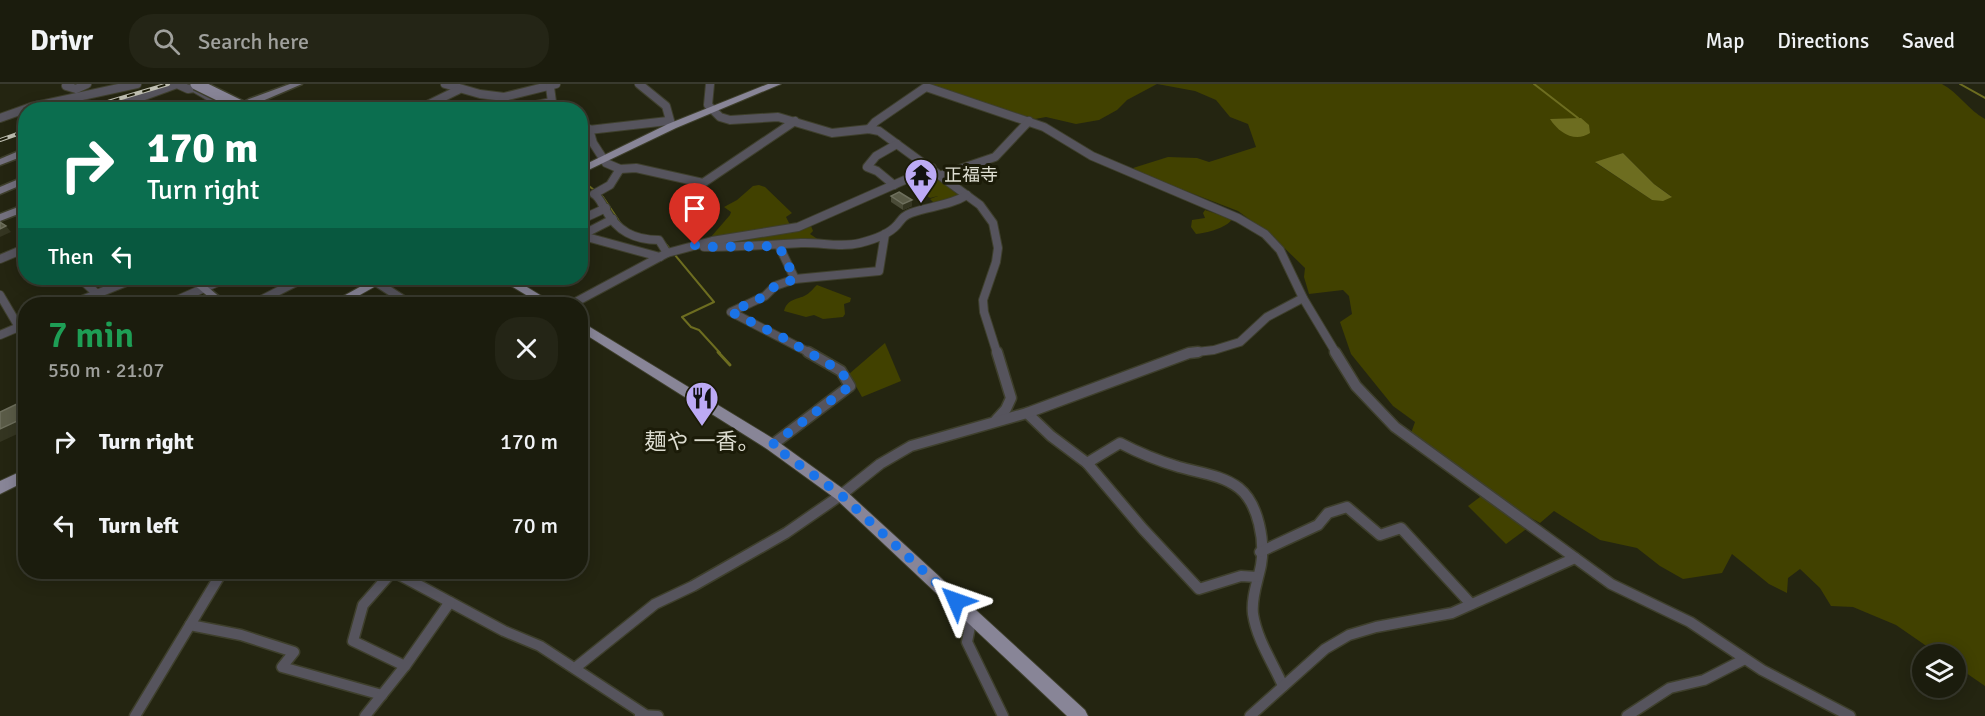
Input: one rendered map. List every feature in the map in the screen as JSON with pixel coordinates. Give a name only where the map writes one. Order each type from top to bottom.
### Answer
[{"type":"main road","points":[[588,167],[670,123],[711,110],[776,84]]},
{"type":"main road","points":[[195,86],[243,102]]},
{"type":"main road","points":[[348,297],[371,285]]},
{"type":"main road","points":[[516,285],[537,297]]},
{"type":"main road","points":[[588,329],[772,445],[841,495],[1078,716]]},
{"type":"main road","points":[[0,488],[18,478]]},
{"type":"street","points":[[70,84],[66,86],[76,89],[87,84]]},
{"type":"street","points":[[54,102],[137,84]]},
{"type":"street","points":[[128,102],[177,84],[188,89],[205,84],[245,102]]},
{"type":"street","points":[[271,84],[280,89]]},
{"type":"street","points":[[253,102],[280,89],[298,84]]},
{"type":"street","points":[[445,84],[458,90],[504,97],[553,85],[552,102]]},
{"type":"street","points":[[588,130],[670,123],[666,106],[658,102],[651,90],[639,84]]},
{"type":"street","points":[[710,84],[708,105],[720,117],[730,120],[769,117],[795,121],[832,133],[869,129],[879,131],[980,205],[997,235],[996,262],[986,291],[984,312],[1011,398],[1006,409],[994,422]]},
{"type":"street","points":[[195,86],[220,102]]},
{"type":"street","points":[[869,129],[926,87],[1044,127],[1092,156],[1238,218],[1265,234],[1280,250],[1303,298],[1356,386],[1395,427],[1617,588],[1690,622],[1745,659],[1846,715]]},
{"type":"street","points":[[433,102],[458,90]]},
{"type":"street","points":[[502,102],[504,97]]},
{"type":"street","points":[[1,117],[18,111]]},
{"type":"street","points":[[588,135],[603,159],[620,169],[636,168],[703,183],[714,173],[773,138],[795,121]]},
{"type":"street","points":[[942,175],[995,157],[1029,121]]},
{"type":"street","points":[[894,186],[877,171],[867,167],[876,156],[897,144]]},
{"type":"street","points":[[0,162],[18,154]]},
{"type":"street","points":[[585,297],[664,255],[695,245],[798,227],[932,168]]},
{"type":"street","points":[[620,169],[610,185],[597,192],[620,231],[644,241],[658,240],[664,255]]},
{"type":"street","points":[[0,191],[18,183]]},
{"type":"street","points":[[695,245],[703,247],[779,246],[802,243],[835,246],[860,243],[885,234],[897,225],[901,218],[911,213],[954,203],[967,195]]},
{"type":"street","points":[[588,217],[606,208]]},
{"type":"street","points":[[0,218],[18,210]]},
{"type":"street","points":[[588,232],[613,219]]},
{"type":"street","points":[[588,227],[592,230]]},
{"type":"street","points":[[772,445],[850,386],[841,371],[782,337],[731,312],[765,296],[775,286],[795,279],[823,274],[879,271],[885,234]]},
{"type":"street","points":[[588,238],[664,255]]},
{"type":"street","points":[[779,246],[795,279]]},
{"type":"street","points":[[0,259],[18,251]]},
{"type":"street","points":[[87,285],[97,294]]},
{"type":"street","points":[[90,297],[119,285]]},
{"type":"street","points":[[199,285],[214,297]]},
{"type":"street","points":[[184,297],[212,285]]},
{"type":"street","points":[[267,297],[290,285]]},
{"type":"street","points":[[385,285],[398,297]]},
{"type":"street","points":[[0,295],[18,320]]},
{"type":"street","points":[[575,668],[655,604],[747,556],[841,495],[880,464],[911,446],[1027,413],[1189,353],[1214,350],[1240,342],[1267,317],[1303,298]]},
{"type":"street","points":[[0,335],[18,328]]},
{"type":"street","points":[[1027,413],[1051,436],[1087,463],[1143,529],[1199,589],[1240,576],[1257,577]]},
{"type":"street","points":[[1087,463],[1120,443],[1149,458],[1183,469],[1212,473],[1242,490],[1253,504],[1261,562],[1253,615],[1283,686]]},
{"type":"street","points":[[1260,552],[1318,525],[1328,513],[1347,507],[1380,535],[1401,528],[1471,604]]},
{"type":"street","points":[[1250,716],[1325,649],[1349,635],[1376,627],[1452,613],[1575,558]]},
{"type":"street","points":[[135,716],[218,579]]},
{"type":"street","points":[[387,579],[363,605],[353,641],[405,666]]},
{"type":"street","points":[[406,579],[504,631],[540,646],[575,668],[639,715],[658,716]]},
{"type":"street","points":[[365,716],[405,666],[450,602]]},
{"type":"street","points":[[972,616],[968,642],[1003,716]]},
{"type":"street","points":[[190,625],[241,635],[294,652],[282,667],[382,695]]},
{"type":"street","points":[[1627,716],[1670,688],[1704,680],[1745,659]]},
{"type":"shaded area","points":[[923,84],[1157,84],[1127,100],[1117,110],[1099,120],[1076,124],[1046,117],[1035,119]]},
{"type":"shaded area","points":[[1157,84],[1942,84],[1948,88],[1985,119],[1985,686],[1966,673],[1966,644],[1924,644],[1896,625],[1853,607],[1831,606],[1820,588],[1800,569],[1788,578],[1787,593],[1769,584],[1732,554],[1722,573],[1683,579],[1660,566],[1637,548],[1600,540],[1554,511],[1540,523],[1411,433],[1415,422],[1393,406],[1351,354],[1340,322],[1352,314],[1349,296],[1343,290],[1309,294],[1304,277],[1305,268],[1271,235],[1238,211],[1139,173],[1133,168],[1168,157],[1197,158],[1209,162],[1256,147],[1248,124],[1230,117],[1216,100],[1195,91]],"holes":[[[1623,153],[1654,184],[1671,196],[1652,200],[1596,163]]]},
{"type":"shaded area","points":[[1581,118],[1589,125],[1590,133],[1579,137],[1563,132],[1550,119]]},
{"type":"shaded area","points":[[1623,153],[1654,184],[1672,197],[1663,201],[1652,200],[1595,162]]},
{"type":"shaded area","points":[[940,177],[962,195],[936,205],[930,199],[938,196],[930,198],[911,184]]},
{"type":"shaded area","points":[[753,186],[765,187],[792,213],[786,217],[790,225],[710,238],[730,215],[731,212],[724,207],[737,200]]},
{"type":"shaded area","points":[[1205,210],[1232,219],[1221,227],[1196,234],[1191,227],[1192,220],[1205,218],[1203,213]]},
{"type":"shaded area","points":[[811,226],[813,231],[810,234],[819,240],[722,244],[725,242]]},
{"type":"shaded area","points":[[817,285],[851,298],[850,302],[844,304],[843,317],[823,319],[814,315],[806,317],[784,311],[788,303],[806,295]]},
{"type":"shaded area","points":[[885,343],[901,381],[862,397],[849,374]]},
{"type":"shaded area","points":[[1484,494],[1529,527],[1506,544],[1468,506]]},
{"type":"building","points":[[899,192],[912,200],[903,204],[891,196]]},
{"type":"building","points":[[18,403],[18,421],[0,429],[0,412]]},
{"type":"waterway","points":[[1534,84],[1578,118]]},
{"type":"waterway","points":[[1960,84],[1985,98]]},
{"type":"waterway","points":[[588,185],[603,197],[621,224]]},
{"type":"waterway","points":[[665,243],[714,302],[682,317],[691,327],[699,330],[720,353]]},
{"type":"waterway","points":[[718,352],[730,365]]},
{"type":"railway","points":[[108,102],[168,84]]},
{"type":"railway","points":[[0,140],[18,134]]},
{"type":"place","name":"正福寺","points":[[921,204]]},
{"type":"place","name":"麺や 一香。","points":[[702,427]]},
{"type":"route","points":[[695,245],[703,247],[779,246],[795,279],[775,286],[765,296],[731,312],[782,337],[841,371],[850,386],[772,445],[841,495],[956,601]]}]
